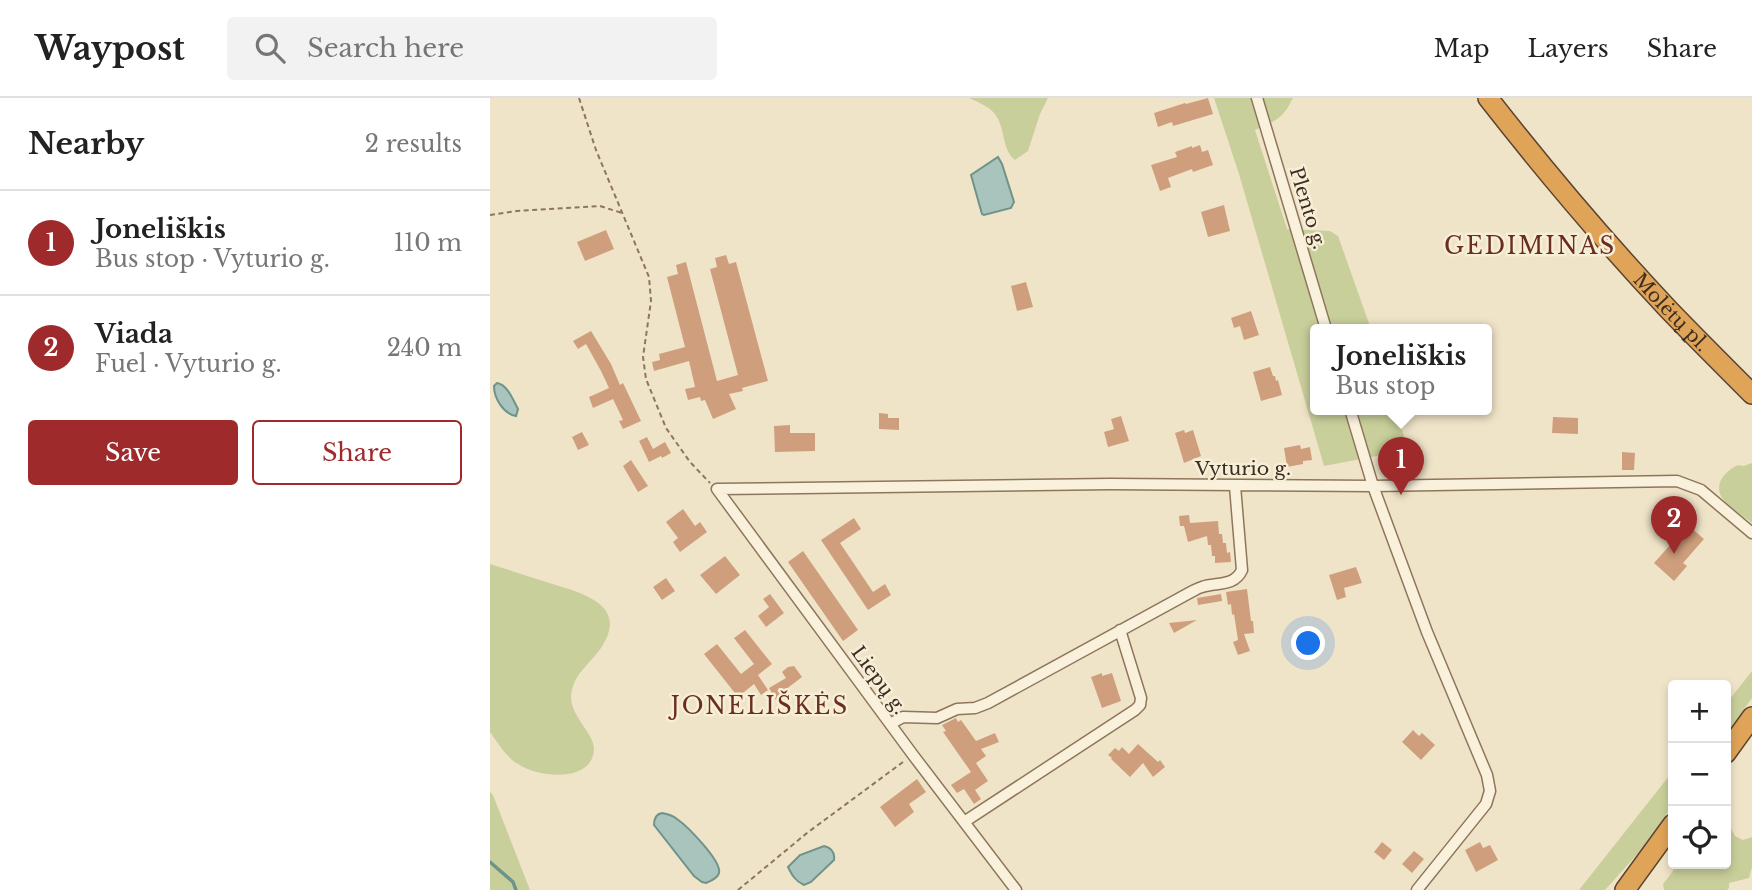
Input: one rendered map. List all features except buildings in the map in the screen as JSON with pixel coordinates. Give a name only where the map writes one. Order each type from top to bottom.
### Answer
[{"type":"highway","name":"Molėtų pl.","points":[[1488,98],[1605,239],[1669,310],[1752,394]]},
{"type":"highway","points":[[1731,746],[1752,717]]},
{"type":"highway","points":[[1625,890],[1668,831]]},
{"type":"street","name":"Plento g.","points":[[1256,98],[1324,324]]},
{"type":"street","points":[[1352,415],[1373,486],[1427,632],[1487,775],[1490,791],[1486,804],[1417,890]]},
{"type":"street","name":"Vyturio g.","points":[[717,489],[1110,484],[1373,486],[1676,481],[1702,490],[1752,533]]},
{"type":"street","points":[[890,724],[903,717],[937,718],[957,709],[975,708],[988,703],[1202,587],[1232,582],[1239,577],[1242,570],[1235,486]]},
{"type":"street","name":"Liepų g.","points":[[717,489],[1016,890]]},
{"type":"street","points":[[964,822],[1140,705],[1141,698],[1120,630]]},
{"type":"path","points":[[579,98],[596,150],[649,277],[651,301],[643,357],[646,379],[666,428],[690,462],[717,489]]},
{"type":"path","points":[[490,215],[600,206],[623,214]]},
{"type":"path","points":[[738,890],[807,833],[913,755]]},
{"type":"green space","points":[[969,98],[1048,98],[1028,151],[1015,160],[1008,150],[994,113]]},
{"type":"green space","points":[[1214,98],[1293,98],[1286,111],[1278,118],[1255,130],[1287,229],[1330,231],[1338,236],[1369,324],[1310,324],[1310,415],[1398,415],[1408,450],[1324,466],[1239,174]]},
{"type":"green space","points":[[1752,463],[1752,523],[1723,499],[1719,486],[1730,470],[1738,465]]},
{"type":"green space","points":[[490,564],[585,595],[605,610],[610,620],[609,633],[601,648],[578,676],[572,689],[572,704],[591,738],[594,750],[591,761],[574,773],[550,774],[527,769],[502,750],[490,732]]},
{"type":"green space","points":[[1752,671],[1752,698],[1731,727],[1731,698]]},
{"type":"green space","points":[[1668,777],[1668,812],[1640,851],[1605,890],[1579,890]]},
{"type":"green space","points":[[490,792],[493,795],[530,890],[490,890]]},
{"type":"green space","points":[[1731,828],[1735,836],[1743,840],[1752,837],[1752,867],[1749,878],[1729,883],[1727,890],[1664,890],[1663,884],[1673,871],[1731,869]]},
{"type":"water","points":[[998,157],[1014,202],[1011,208],[984,215],[971,175]]},
{"type":"water","points":[[497,383],[512,397],[518,409],[516,416],[504,409],[498,401],[494,391]]},
{"type":"water","points":[[658,814],[677,819],[703,844],[715,860],[719,873],[716,878],[706,883],[694,876],[654,825]]},
{"type":"water","points":[[824,846],[832,851],[834,860],[811,882],[804,885],[794,878],[788,867],[800,855]]},
{"type":"waterway","points":[[490,862],[513,882],[516,890]]},
{"type":"place","name":"Joneliškis","points":[[1401,495]]},
{"type":"place","name":"Viada","points":[[1674,554]]},
{"type":"district","name":"GEDIMINAS","points":[[1530,246]]},
{"type":"district","name":"JONELIŠKĖS","points":[[760,706]]}]
